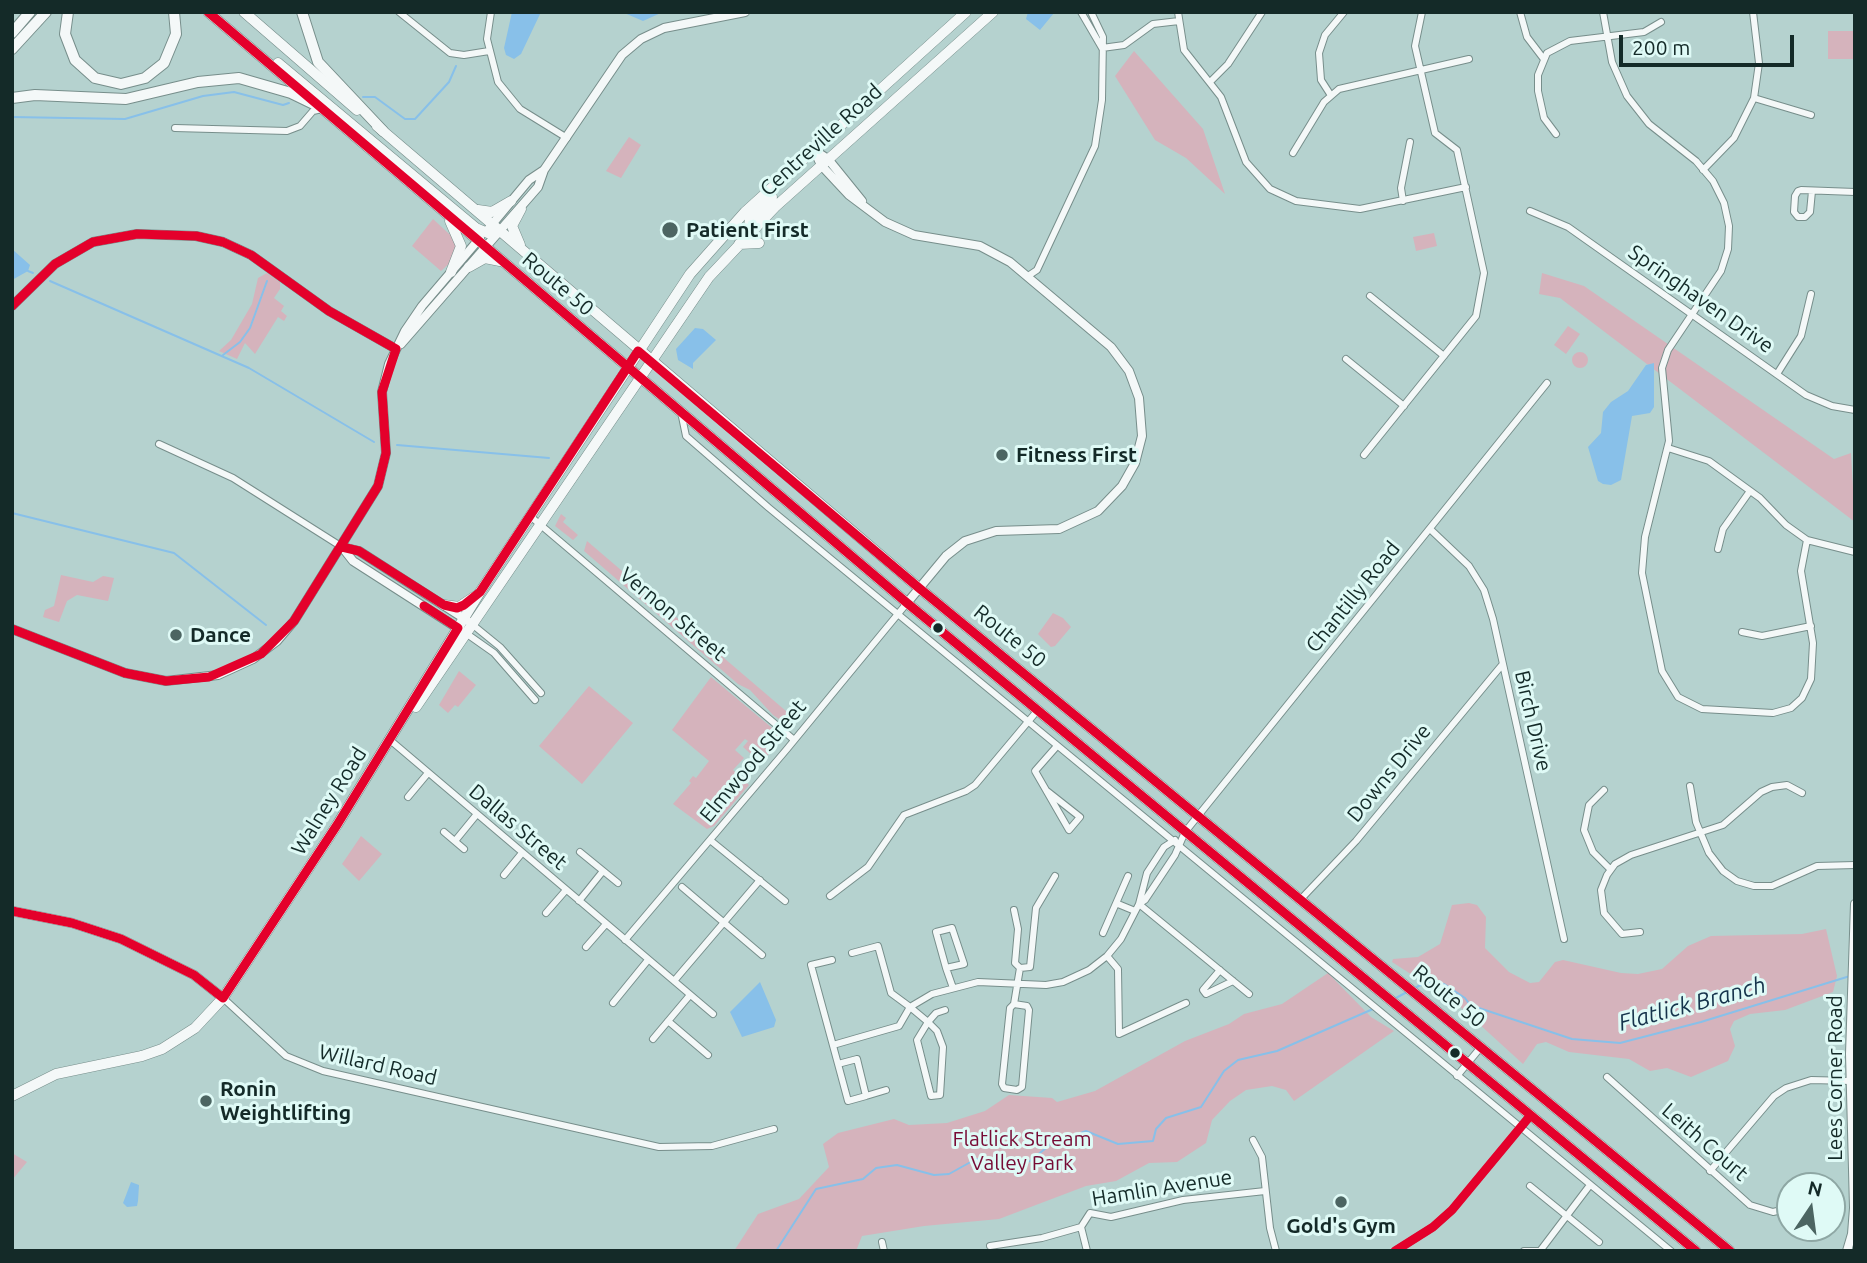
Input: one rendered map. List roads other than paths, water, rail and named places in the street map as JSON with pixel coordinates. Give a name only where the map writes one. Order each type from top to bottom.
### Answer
[{"type":"highway","points":[[12,33],[30,12]]},
{"type":"highway","points":[[12,49],[46,12]]},
{"type":"highway","points":[[68,12],[65,34],[75,60],[96,78],[121,84],[145,78],[164,63],[176,34],[174,12]]},
{"type":"highway","points":[[302,12],[318,62],[383,131]]},
{"type":"highway","points":[[12,98],[34,94],[126,99],[205,80],[239,78],[290,93],[324,109]]},
{"type":"main road","name":"Route 50","points":[[208,12],[442,209],[528,257],[919,588],[1730,1251]]},
{"type":"main road","name":"Route 50","points":[[244,12],[468,205],[505,264],[906,603],[1696,1251]]},
{"type":"main road","name":"Centreville Road","points":[[627,368],[705,254],[780,181],[966,12]]},
{"type":"main road","name":"Centreville Road","points":[[638,377],[690,301],[748,233],[993,12]]},
{"type":"main road","points":[[242,39],[293,72],[488,236]]},
{"type":"main road","points":[[748,233],[750,219],[773,195],[780,181]]},
{"type":"main road","points":[[468,205],[488,213],[511,201]]},
{"type":"main road","points":[[442,209],[461,243],[460,254],[451,272]]},
{"type":"main road","points":[[521,209],[513,231],[528,257]]},
{"type":"main road","points":[[736,246],[759,243]]},
{"type":"main road","points":[[469,268],[485,258],[505,264]]},
{"type":"main road","name":"Walney Road","points":[[465,626],[480,592],[627,368]]},
{"type":"main road","name":"Walney Road","points":[[12,1096],[56,1074],[162,1049],[195,1028],[223,998],[465,626],[539,524],[638,377]]},
{"type":"main road","points":[[444,605],[460,607],[480,592]]},
{"type":"main road","name":"Willard Road","points":[[12,911],[63,920],[121,939],[194,975],[223,998]]},
{"type":"street","points":[[399,12],[450,53],[460,55],[489,51]]},
{"type":"street","points":[[491,12],[487,29],[495,77],[506,93],[528,114],[567,138]]},
{"type":"street","points":[[12,629],[138,677],[166,681],[209,677],[253,659],[277,641],[294,621],[373,497],[382,475],[386,442],[382,392],[396,349],[413,318],[451,272],[521,209],[538,187],[544,170],[616,63],[641,39],[671,26],[745,12]]},
{"type":"street","points":[[1081,12],[1102,48]]},
{"type":"street","points":[[1028,276],[1037,270],[1095,146],[1102,100],[1102,48],[1101,31],[1091,12]]},
{"type":"street","points":[[1178,12],[1184,50],[1221,97],[1246,162],[1269,189],[1296,201],[1360,209],[1465,187]]},
{"type":"street","points":[[1210,82],[1228,64],[1262,12]]},
{"type":"street","points":[[1330,94],[1321,79],[1319,53],[1325,35],[1345,12]]},
{"type":"street","points":[[1364,454],[1478,312],[1484,274],[1457,150],[1435,133],[1420,70],[1415,37],[1422,12]]},
{"type":"street","points":[[1520,12],[1527,37],[1543,58]]},
{"type":"street","points":[[1603,12],[1606,37],[1616,74],[1633,105],[1649,124],[1713,181],[1724,202],[1729,242],[1718,277],[1668,350],[1662,368],[1668,448],[1645,537],[1642,573],[1662,671],[1675,694],[1702,709],[1773,713],[1787,710],[1802,698],[1810,684],[1811,626],[1801,571],[1807,540]]},
{"type":"street","points":[[1703,170],[1734,138],[1754,98],[1759,63],[1753,12]]},
{"type":"street","points":[[1102,48],[1119,48],[1153,24],[1180,21]]},
{"type":"street","points":[[1556,134],[1544,118],[1538,91],[1538,75],[1543,58],[1565,43],[1644,32],[1661,22]]},
{"type":"street","points":[[1293,153],[1330,94],[1349,86],[1469,59]]},
{"type":"street","points":[[1754,98],[1811,115]]},
{"type":"street","points":[[175,128],[291,130],[302,125],[313,111],[324,109]]},
{"type":"street","points":[[1403,201],[1401,188],[1410,142]]},
{"type":"street","points":[[814,150],[849,195],[885,222],[914,235],[986,249],[1028,276],[1104,340],[1124,362],[1133,379],[1141,407],[1142,426],[1138,454],[1122,486],[1090,516],[1051,531],[996,531],[965,541],[946,556],[906,603]]},
{"type":"street","points":[[396,349],[469,268],[511,201],[529,180],[544,170]]},
{"type":"street","points":[[1812,191],[1809,215],[1802,218],[1795,215],[1796,193],[1812,191],[1855,192]]},
{"type":"street","name":"Springhaven Drive","points":[[1530,211],[1568,227],[1819,402],[1855,410]]},
{"type":"street","points":[[12,306],[60,261],[93,242],[136,234],[195,236],[223,242],[251,255],[329,311],[396,349]]},
{"type":"street","points":[[1777,374],[1801,336],[1811,294]]},
{"type":"street","points":[[1370,296],[1444,356]]},
{"type":"street","points":[[1346,359],[1404,406]]},
{"type":"street","name":"Chantilly Road","points":[[1137,907],[1145,900],[1176,843],[1547,383]]},
{"type":"street","points":[[681,412],[686,436],[897,614],[1671,1251]]},
{"type":"street","points":[[159,444],[233,478],[342,547],[359,551],[444,605],[494,653],[535,700]]},
{"type":"street","points":[[1668,448],[1701,457],[1750,491],[1807,540],[1855,552]]},
{"type":"street","points":[[1718,549],[1723,529],[1750,491]]},
{"type":"street","name":"Vernon Street","points":[[530,516],[793,739]]},
{"type":"street","name":"Birch Drive","points":[[1430,529],[1462,557],[1479,581],[1493,619],[1564,939]]},
{"type":"street","points":[[342,547],[353,561],[465,626],[509,655],[541,693]]},
{"type":"street","name":"Elmwood Street","points":[[625,940],[906,603]]},
{"type":"street","points":[[1742,632],[1762,636],[1811,626]]},
{"type":"street","name":"Downs Drive","points":[[1300,900],[1356,841],[1502,665]]},
{"type":"street","points":[[830,896],[868,867],[904,815],[975,785],[1037,711]]},
{"type":"street","name":"Dallas Street","points":[[390,740],[713,1014]]},
{"type":"street","points":[[1047,791],[1080,817],[1069,830],[1035,771],[1057,746]]},
{"type":"street","points":[[408,797],[428,773]]},
{"type":"street","points":[[1640,933],[1622,933],[1604,913],[1601,890],[1610,869],[1627,857],[1700,834],[1731,821],[1761,792],[1772,787],[1787,785],[1802,793]]},
{"type":"street","points":[[1690,786],[1700,834],[1719,867],[1748,885],[1779,885],[1817,866],[1855,865]]},
{"type":"street","points":[[1604,790],[1589,805],[1584,830],[1593,852],[1610,869]]},
{"type":"street","points":[[454,841],[477,814]]},
{"type":"street","points":[[444,832],[464,849]]},
{"type":"street","points":[[710,840],[785,901]]},
{"type":"street","name":"Chantilly Road","points":[[833,1045],[899,1026],[910,1007],[926,996],[953,988],[981,982],[1019,985],[1063,982],[1089,970],[1107,956],[1121,939],[1137,907],[1147,873],[1164,848],[1176,843]]},
{"type":"street","points":[[580,852],[618,883]]},
{"type":"street","points":[[505,875],[522,853]]},
{"type":"street","points":[[579,901],[603,871]]},
{"type":"street","points":[[1020,968],[1030,967],[1036,908],[1055,876]]},
{"type":"street","points":[[1102,933],[1118,904],[1128,876]]},
{"type":"street","points":[[674,981],[760,880]]},
{"type":"street","points":[[682,887],[762,955]]},
{"type":"street","points":[[545,913],[566,890]]},
{"type":"street","points":[[1118,904],[1137,907],[1249,994]]},
{"type":"street","name":"Lees Corner Road","points":[[1847,1251],[1852,1234],[1854,1208],[1855,904]]},
{"type":"street","points":[[1014,909],[1018,929],[1015,963],[1020,968],[1019,985],[1014,1004],[1010,1008],[1002,1084],[1004,1088],[1017,1090],[1022,1087],[1029,1010],[1027,1006],[1014,1004]]},
{"type":"street","points":[[586,947],[607,924]]},
{"type":"street","points":[[946,968],[964,964],[952,928],[936,932],[946,968],[953,988]]},
{"type":"street","points":[[852,953],[878,946],[891,993],[910,1007],[928,1022],[937,1031],[943,1047],[940,1095],[931,1096],[916,1040],[928,1022],[945,1010]]},
{"type":"street","points":[[1107,956],[1118,969],[1119,1034],[1186,1003]]},
{"type":"street","points":[[613,1003],[648,960]]},
{"type":"street","points":[[832,960],[811,965],[848,1101],[886,1090]]},
{"type":"street","points":[[1220,971],[1203,990],[1206,994],[1233,981]]},
{"type":"street","points":[[653,1039],[690,995]]},
{"type":"street","name":"Willard Road","points":[[223,998],[286,1056],[323,1071],[659,1147],[722,1144],[774,1129]]},
{"type":"street","points":[[668,1021],[708,1055]]},
{"type":"street","points":[[1457,1076],[1481,1047]]},
{"type":"street","points":[[838,1064],[857,1059],[866,1096]]},
{"type":"street","name":"Leith Court","points":[[1607,1077],[1623,1094],[1691,1150],[1710,1171],[1758,1209],[1776,1211]]},
{"type":"street","points":[[1710,1171],[1774,1096],[1786,1087],[1811,1080],[1853,1081]]},
{"type":"street","points":[[1395,1251],[1445,1217],[1530,1116]]},
{"type":"street","points":[[1252,1140],[1262,1157],[1276,1251]]},
{"type":"street","points":[[1524,1251],[1533,1248],[1540,1251],[1590,1185]]},
{"type":"street","points":[[1530,1186],[1599,1242]]},
{"type":"street","name":"Hamlin Avenue","points":[[1087,1251],[1081,1227],[1090,1213],[1111,1217],[1173,1201],[1265,1191]]},
{"type":"street","points":[[990,1246],[1014,1247],[1081,1227]]},
{"type":"street","points":[[882,1242],[884,1251]]},
{"type":"water","points":[[512,12],[541,12],[521,54],[514,59],[506,55],[504,48]]},
{"type":"water","points":[[622,12],[663,12],[643,21]]},
{"type":"water","points":[[1028,12],[1054,13],[1040,30],[1026,19]]},
{"type":"water","points":[[12,249],[30,265],[28,271],[12,280]]},
{"type":"water","points":[[695,328],[703,329],[716,340],[693,363],[693,369],[678,360],[676,349]]},
{"type":"water","points":[[1654,363],[1654,407],[1650,413],[1632,416],[1621,480],[1611,485],[1603,484],[1598,481],[1588,447],[1601,433],[1603,412],[1611,402],[1628,391],[1646,365]]},
{"type":"water","points":[[760,982],[776,1020],[774,1027],[742,1037],[730,1012]]},
{"type":"water","points":[[131,1182],[139,1185],[138,1201],[137,1206],[127,1207],[123,1203]]},
{"type":"waterway","points":[[363,97],[375,97],[405,119],[415,119],[449,82],[456,66]]},
{"type":"waterway","points":[[12,117],[125,119],[203,96],[234,92],[283,105],[289,103]]},
{"type":"waterway","points":[[28,271],[33,273]]},
{"type":"waterway","points":[[50,281],[249,368],[374,442]]},
{"type":"waterway","points":[[223,355],[240,342],[250,328],[267,281]]},
{"type":"waterway","points":[[397,445],[549,458]]},
{"type":"waterway","points":[[12,513],[174,553],[266,625]]},
{"type":"waterway","name":"Flatlick Branch","points":[[1415,988],[1426,982],[1444,984],[1465,998],[1470,1005],[1572,1039],[1620,1043],[1701,1022],[1850,976]]},
{"type":"waterway","name":"Flatlick Branch","points":[[1394,999],[1407,992]]},
{"type":"waterway","name":"Flatlick Branch","points":[[776,1251],[816,1189],[863,1179],[876,1168],[897,1165],[934,1175],[949,1174],[976,1159],[1002,1164],[1030,1161],[1051,1144],[1086,1131],[1118,1144],[1153,1141],[1156,1129],[1166,1118],[1201,1107],[1224,1071],[1238,1060],[1277,1051],[1373,1009]]},
{"type":"place","name":"Patient First","points":[[670,230]]},
{"type":"place","name":"Fitness First","points":[[1002,455]]},
{"type":"place","name":"Dance","points":[[176,635]]},
{"type":"place","name":"Ronin Weightlifting","points":[[206,1101]]},
{"type":"place","name":"Gold's Gym","points":[[1341,1202]]},
{"type":"park label","name":"Flatlick Stream Valley Park","points":[[1022,1151]]}]
